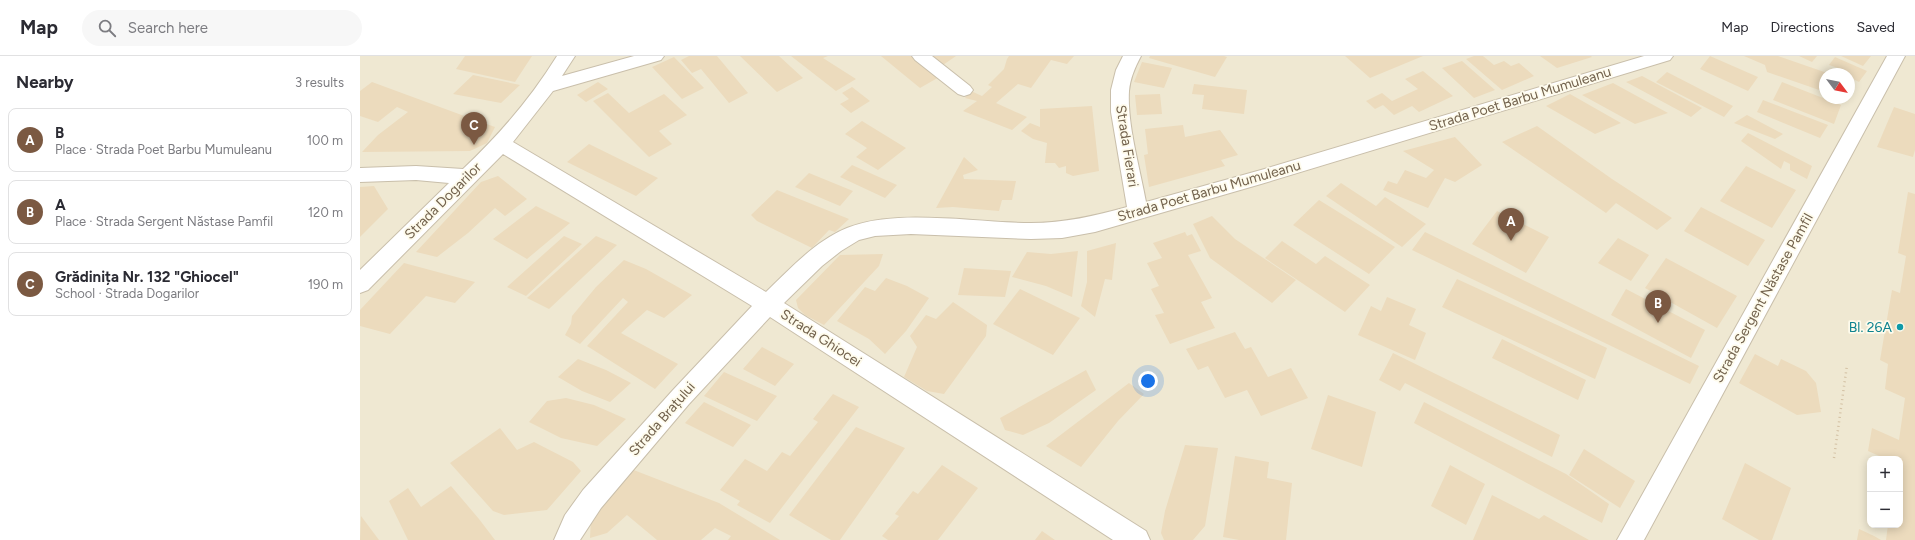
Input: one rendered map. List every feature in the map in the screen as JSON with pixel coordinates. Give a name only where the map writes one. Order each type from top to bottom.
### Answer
[{"type":"street","name":"Strada Dogarilor","points":[[360,284],[466,177],[501,144],[546,87],[566,56]]},
{"type":"street","points":[[546,87],[655,56]]},
{"type":"street","points":[[922,56],[964,90]]},
{"type":"street","name":"Strada Fierari","points":[[1132,56],[1125,70],[1120,90],[1120,112],[1138,213]]},
{"type":"street","name":"Strada Poet Barbu Mumuleanu","points":[[767,304],[814,260],[834,245],[853,234],[875,228],[911,226],[1031,231],[1062,230],[1095,224],[1138,213],[1664,56]]},
{"type":"street","name":"Strada Sergent Năstase Pamfil","points":[[1630,540],[1896,56]]},
{"type":"street","name":"Strada Ghiocei","points":[[501,144],[767,304],[1137,540]]},
{"type":"street","points":[[360,175],[416,173],[466,177]]},
{"type":"street","name":"Strada Brațului","points":[[567,540],[574,524],[592,499],[681,397],[767,304]]},
{"type":"path","points":[[1834,458],[1847,365]]},
{"type":"shaded area","points":[[360,56],[1915,56],[1915,540],[360,540]]},
{"type":"building","points":[[465,56],[532,56],[515,82],[456,69]]},
{"type":"building","points":[[689,56],[717,56],[748,93],[729,103],[701,69],[692,73],[681,60]]},
{"type":"building","points":[[740,56],[779,56],[803,78],[777,92]]},
{"type":"building","points":[[791,56],[828,56],[823,58],[856,79],[836,91]]},
{"type":"building","points":[[881,56],[919,56],[941,76],[920,88]]},
{"type":"building","points":[[930,56],[956,56],[940,67]]},
{"type":"building","points":[[1009,56],[1074,56],[1067,64],[1051,60],[1031,88],[1018,84],[996,103],[1027,117],[1012,130],[963,111],[977,101],[965,98],[971,91],[982,96],[992,87],[988,85],[1004,69]]},
{"type":"building","points":[[1150,56],[1227,57],[1215,77],[1149,58]]},
{"type":"building","points":[[1345,56],[1423,56],[1370,78]]},
{"type":"building","points":[[1474,56],[1483,56],[1494,65],[1504,61],[1511,66],[1519,63],[1534,76],[1502,90],[1466,59]]},
{"type":"building","points":[[1540,56],[1591,56],[1592,57],[1557,68]]},
{"type":"building","points":[[1710,56],[1758,77],[1748,91],[1700,69]]},
{"type":"building","points":[[1744,56],[1778,56],[1819,70],[1819,90],[1767,72],[1765,65]]},
{"type":"building","points":[[1799,56],[1817,56],[1812,62]]},
{"type":"building","points":[[1841,56],[1871,56],[1863,66]]},
{"type":"building","points":[[674,57],[704,88],[682,99],[652,67]]},
{"type":"building","points":[[1835,57],[1867,71],[1859,82],[1855,80],[1855,68],[1838,68],[1829,65]]},
{"type":"building","points":[[1462,61],[1495,90],[1474,98],[1442,68]]},
{"type":"building","points":[[1142,62],[1172,68],[1164,88],[1134,82]]},
{"type":"building","points":[[1423,71],[1453,96],[1419,112],[1412,106],[1394,115],[1383,105],[1375,109],[1366,101],[1382,93],[1392,101],[1418,89],[1405,79]]},
{"type":"building","points":[[1667,72],[1733,106],[1724,117],[1656,82]]},
{"type":"building","points":[[473,75],[520,85],[501,103],[453,94]]},
{"type":"building","points":[[1642,76],[1702,108],[1691,117],[1626,82]]},
{"type":"building","points":[[372,82],[495,127],[487,143],[470,151],[362,152],[378,135],[408,112],[397,107],[378,122],[360,116],[360,91]]},
{"type":"building","points":[[598,82],[608,89],[586,102],[577,95]]},
{"type":"building","points":[[1782,82],[1819,96],[1819,104],[1841,105],[1834,124],[1773,100]]},
{"type":"building","points":[[1613,83],[1668,113],[1635,124],[1582,95]]},
{"type":"building","points":[[1194,84],[1247,90],[1244,114],[1202,109],[1204,95],[1192,94]]},
{"type":"building","points":[[852,87],[870,101],[851,113],[840,104],[849,99],[842,93]]},
{"type":"building","points":[[608,93],[629,113],[664,94],[687,115],[659,131],[672,144],[649,157],[593,101]]},
{"type":"building","points":[[1160,94],[1162,114],[1137,115],[1135,95]]},
{"type":"building","points":[[1570,94],[1621,123],[1595,134],[1546,106]]},
{"type":"building","points":[[1763,100],[1828,125],[1820,138],[1757,112]]},
{"type":"building","points":[[1092,106],[1099,171],[1073,176],[1066,173],[1066,166],[1059,168],[1055,163],[1045,163],[1047,143],[1033,139],[1021,131],[1030,123],[1040,127],[1040,109]]},
{"type":"building","points":[[1894,107],[1915,114],[1915,150],[1913,157],[1877,147]]},
{"type":"building","points":[[1747,115],[1783,134],[1775,139],[1734,123]]},
{"type":"building","points":[[862,121],[906,148],[878,170],[856,157],[867,148],[845,134]]},
{"type":"building","points":[[1183,125],[1185,137],[1220,130],[1238,155],[1221,160],[1225,166],[1149,187],[1144,155],[1148,154],[1145,129]]},
{"type":"building","points":[[1537,126],[1612,179],[1672,218],[1657,230],[1616,203],[1606,213],[1502,142]]},
{"type":"building","points":[[1748,133],[1812,166],[1807,179],[1790,170],[1790,164],[1784,161],[1781,169],[1741,141]]},
{"type":"building","points":[[1455,137],[1482,165],[1455,182],[1445,178],[1428,208],[1383,190],[1388,181],[1397,184],[1405,170],[1426,178],[1434,170],[1403,151]]},
{"type":"building","points":[[589,144],[658,178],[636,196],[567,162]]},
{"type":"building","points":[[964,157],[978,170],[963,175],[964,179],[1016,181],[1012,200],[1002,200],[999,211],[953,207],[936,208]]},
{"type":"building","points":[[852,165],[897,185],[885,198],[840,177]]},
{"type":"building","points":[[1746,166],[1796,190],[1772,228],[1720,201]]},
{"type":"building","points":[[809,173],[853,191],[840,206],[795,187]]},
{"type":"building","points":[[498,176],[527,199],[505,216],[495,208],[468,233],[437,257],[416,252],[481,182]]},
{"type":"building","points":[[1341,183],[1376,206],[1385,197],[1426,224],[1402,247],[1326,196]]},
{"type":"building","points":[[374,186],[388,209],[360,237],[360,187]]},
{"type":"building","points":[[777,190],[849,219],[835,232],[829,230],[812,248],[757,221],[751,215]]},
{"type":"building","name":"Bl. 26A","points":[[1908,192],[1915,194],[1915,540],[1886,540],[1888,528],[1903,528],[1903,456],[1879,456],[1868,451],[1872,428],[1899,440],[1905,398],[1885,389],[1888,364],[1880,360],[1892,290],[1900,293],[1906,256],[1898,253]]},
{"type":"building","points":[[1319,200],[1395,247],[1369,274],[1293,225]]},
{"type":"building","points":[[536,206],[570,223],[527,259],[493,239]]},
{"type":"building","points":[[1701,207],[1765,240],[1748,266],[1684,231]]},
{"type":"building","points":[[1497,211],[1549,237],[1526,273],[1472,244]]},
{"type":"building","points":[[1212,216],[1235,239],[1296,280],[1272,303],[1210,258],[1193,224]]},
{"type":"building","points":[[1185,232],[1187,236],[1192,234],[1201,251],[1188,255],[1212,298],[1201,302],[1215,328],[1170,344],[1155,315],[1164,313],[1151,289],[1159,286],[1147,263],[1162,258],[1153,243]]},
{"type":"building","points":[[1425,232],[1699,366],[1690,384],[1412,250]]},
{"type":"building","points":[[564,236],[582,244],[526,296],[507,287]]},
{"type":"building","points":[[596,236],[617,245],[549,309],[527,298]]},
{"type":"building","points":[[1618,238],[1649,255],[1631,281],[1598,263]]},
{"type":"building","points":[[1282,241],[1316,264],[1325,256],[1370,285],[1345,312],[1265,258]]},
{"type":"building","points":[[1116,243],[1112,280],[1105,279],[1095,317],[1081,306],[1087,282],[1087,251]]},
{"type":"building","points":[[1078,251],[1072,297],[1046,286],[1012,277],[1027,252],[1051,254]]},
{"type":"building","points":[[883,254],[879,266],[824,325],[805,315],[798,308],[796,300],[840,255]]},
{"type":"building","points":[[1666,258],[1737,296],[1717,328],[1645,288]]},
{"type":"building","points":[[624,260],[646,269],[692,295],[664,318],[647,310],[621,333],[678,364],[655,389],[587,346],[628,302],[623,298],[580,344],[565,335],[571,324],[572,316],[596,287]]},
{"type":"building","points":[[404,263],[475,282],[455,303],[426,296],[390,334],[360,326],[360,310]]},
{"type":"building","points":[[964,268],[1011,271],[1005,297],[958,295]]},
{"type":"building","points":[[886,278],[907,286],[929,298],[906,331],[885,354],[869,339],[837,321],[865,287],[875,291]]},
{"type":"building","points":[[1457,279],[1607,348],[1595,379],[1442,307]]},
{"type":"building","points":[[1020,289],[1080,318],[1053,355],[993,324]]},
{"type":"building","points":[[1626,289],[1705,330],[1691,358],[1611,315]]},
{"type":"building","points":[[1387,297],[1416,309],[1409,325],[1426,333],[1415,360],[1358,335],[1371,306],[1381,311]]},
{"type":"building","points":[[953,302],[987,325],[986,336],[944,394],[927,391],[904,377],[917,347],[910,336],[926,315],[936,319]]},
{"type":"building","points":[[1235,332],[1245,349],[1251,347],[1268,377],[1291,368],[1308,398],[1261,416],[1247,390],[1225,398],[1208,366],[1198,370],[1186,349]]},
{"type":"building","points":[[1502,339],[1586,380],[1578,400],[1492,358]]},
{"type":"building","points":[[762,347],[794,364],[775,386],[743,369]]},
{"type":"building","points":[[1393,353],[1560,435],[1552,457],[1405,383],[1400,391],[1379,380]]},
{"type":"building","points":[[1755,354],[1778,366],[1781,359],[1806,371],[1816,383],[1821,412],[1797,415],[1739,383]]},
{"type":"building","points":[[578,359],[606,370],[631,383],[610,402],[582,391],[558,377]]},
{"type":"building","points":[[1086,370],[1096,390],[1049,423],[1023,435],[1005,430],[1000,418]]},
{"type":"building","points":[[724,372],[777,396],[757,421],[704,396]]},
{"type":"building","points":[[1129,383],[1144,394],[1118,421],[1081,467],[1046,446]]},
{"type":"building","points":[[833,394],[859,407],[770,523],[737,505],[740,501],[720,490],[745,459],[767,471],[782,452],[790,456],[818,422],[813,419]]},
{"type":"building","points":[[1328,395],[1376,412],[1362,467],[1311,449]]},
{"type":"building","points":[[566,398],[594,405],[626,419],[597,446],[561,438],[529,422],[547,401]]},
{"type":"building","points":[[704,402],[751,425],[733,447],[685,423]]},
{"type":"building","points":[[1424,402],[1566,474],[1609,504],[1602,523],[1414,423]]},
{"type":"building","points":[[856,427],[905,448],[840,540],[831,540],[789,515]]},
{"type":"building","points":[[500,428],[517,450],[534,442],[573,462],[581,471],[547,510],[504,515],[493,511],[450,463]]},
{"type":"building","points":[[1185,445],[1218,448],[1205,526],[1193,540],[1164,540],[1161,533],[1165,511]]},
{"type":"building","points":[[1584,449],[1635,481],[1620,508],[1569,475]]},
{"type":"building","points":[[1235,456],[1269,462],[1267,478],[1292,483],[1286,540],[1239,540],[1223,537]]},
{"type":"building","points":[[1745,463],[1791,488],[1772,540],[1759,540],[1722,519]]},
{"type":"building","points":[[942,465],[978,488],[938,540],[888,540],[882,536],[899,516],[895,514],[913,491],[918,494]]},
{"type":"building","points":[[1450,465],[1485,484],[1466,525],[1431,506]]},
{"type":"building","points":[[631,469],[719,503],[780,540],[728,540],[731,536],[715,528],[701,540],[657,540],[627,515],[607,533],[590,538],[591,518]]},
{"type":"building","points":[[451,486],[495,540],[408,540],[389,501],[408,488],[421,507]]},
{"type":"building","points":[[1492,495],[1539,519],[1544,515],[1589,540],[1473,540]]},
{"type":"building","points":[[361,516],[379,540],[360,540]]},
{"type":"building","points":[[1859,529],[1874,536],[1881,540],[1857,540]]},
{"type":"building","points":[[1042,531],[1055,540],[1035,540]]},
{"type":"place","name":"Grădinița Nr. 132 \"Ghiocel\"","points":[[474,145]]},
{"type":"place","name":"B","points":[[1511,241]]},
{"type":"place","name":"A","points":[[1658,323]]},
{"type":"place","name":"Bl. 26A","points":[[1900,327]]}]
